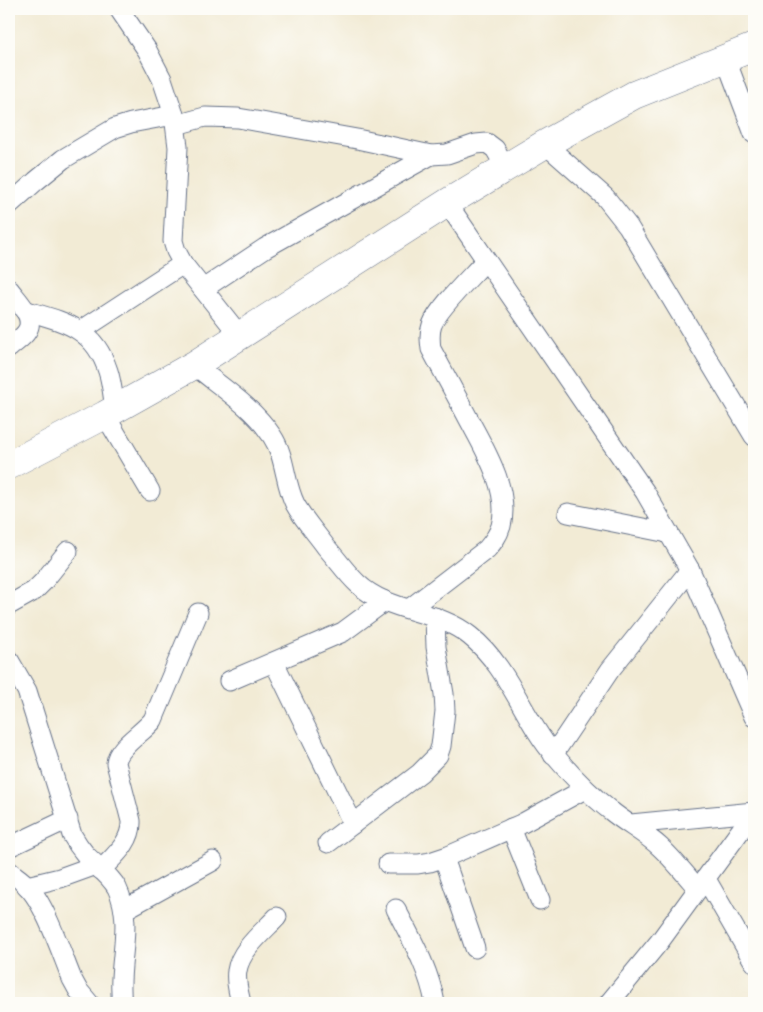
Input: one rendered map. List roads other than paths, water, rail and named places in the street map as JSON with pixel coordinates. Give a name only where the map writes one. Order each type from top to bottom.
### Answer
[{"type":"highway","points":[[9,465],[194,366],[447,203],[544,144],[634,96],[754,47]]},
{"type":"street","points":[[119,9],[147,50],[162,79],[175,120],[178,147],[174,241],[176,251],[183,264],[240,336]]},
{"type":"street","points":[[726,57],[754,134]]},
{"type":"street","points":[[9,205],[36,180],[63,159],[115,128],[131,123],[205,117],[238,118],[357,139],[431,156],[447,154],[476,144],[487,143],[495,148],[506,168]]},
{"type":"street","points":[[544,144],[605,197],[628,226],[754,436]]},
{"type":"street","points":[[203,289],[265,248],[431,156]]},
{"type":"street","points":[[447,203],[485,261],[601,425],[645,492],[690,570],[754,717]]},
{"type":"street","points":[[408,608],[487,549],[496,537],[501,525],[502,497],[491,462],[431,349],[430,337],[431,326],[438,313],[485,261]]},
{"type":"street","points":[[82,330],[183,264]]},
{"type":"street","points":[[9,289],[28,315],[30,324],[27,332],[9,348]]},
{"type":"street","points":[[24,310],[64,322],[82,330],[95,343],[108,372],[110,412],[150,491]]},
{"type":"street","points":[[194,366],[262,423],[282,455],[295,503],[307,522],[358,584],[370,594],[385,601],[435,617],[458,627],[471,636],[501,672],[531,722],[554,754],[585,788],[613,813],[631,824],[659,846],[702,884],[754,962]]},
{"type":"street","points":[[568,513],[668,533]]},
{"type":"street","points":[[9,605],[38,587],[68,550]]},
{"type":"street","points":[[554,754],[610,670],[690,570]]},
{"type":"street","points":[[229,681],[343,632],[385,601]]},
{"type":"street","points":[[27,886],[99,868],[123,846],[132,830],[116,762],[117,758],[122,749],[147,728],[153,720],[198,613]]},
{"type":"street","points":[[328,843],[420,774],[438,755],[441,746],[445,711],[436,648],[435,617]]},
{"type":"street","points":[[9,660],[27,692],[72,835],[78,846],[116,887],[124,910],[122,1003]]},
{"type":"street","points":[[274,662],[352,824]]},
{"type":"street","points":[[388,864],[418,864],[444,858],[511,828],[585,788]]},
{"type":"street","points":[[608,1003],[660,941],[702,884],[747,829],[754,812],[631,824]]},
{"type":"street","points":[[9,847],[68,819]]},
{"type":"street","points":[[511,828],[540,900]]},
{"type":"street","points":[[444,858],[475,948]]},
{"type":"street","points":[[124,910],[213,861]]},
{"type":"street","points":[[9,871],[27,886],[44,914],[72,980],[89,1003]]},
{"type":"street","points":[[396,909],[426,968],[432,985],[435,1003]]},
{"type":"street","points":[[241,1003],[236,971],[241,959],[277,917]]}]
